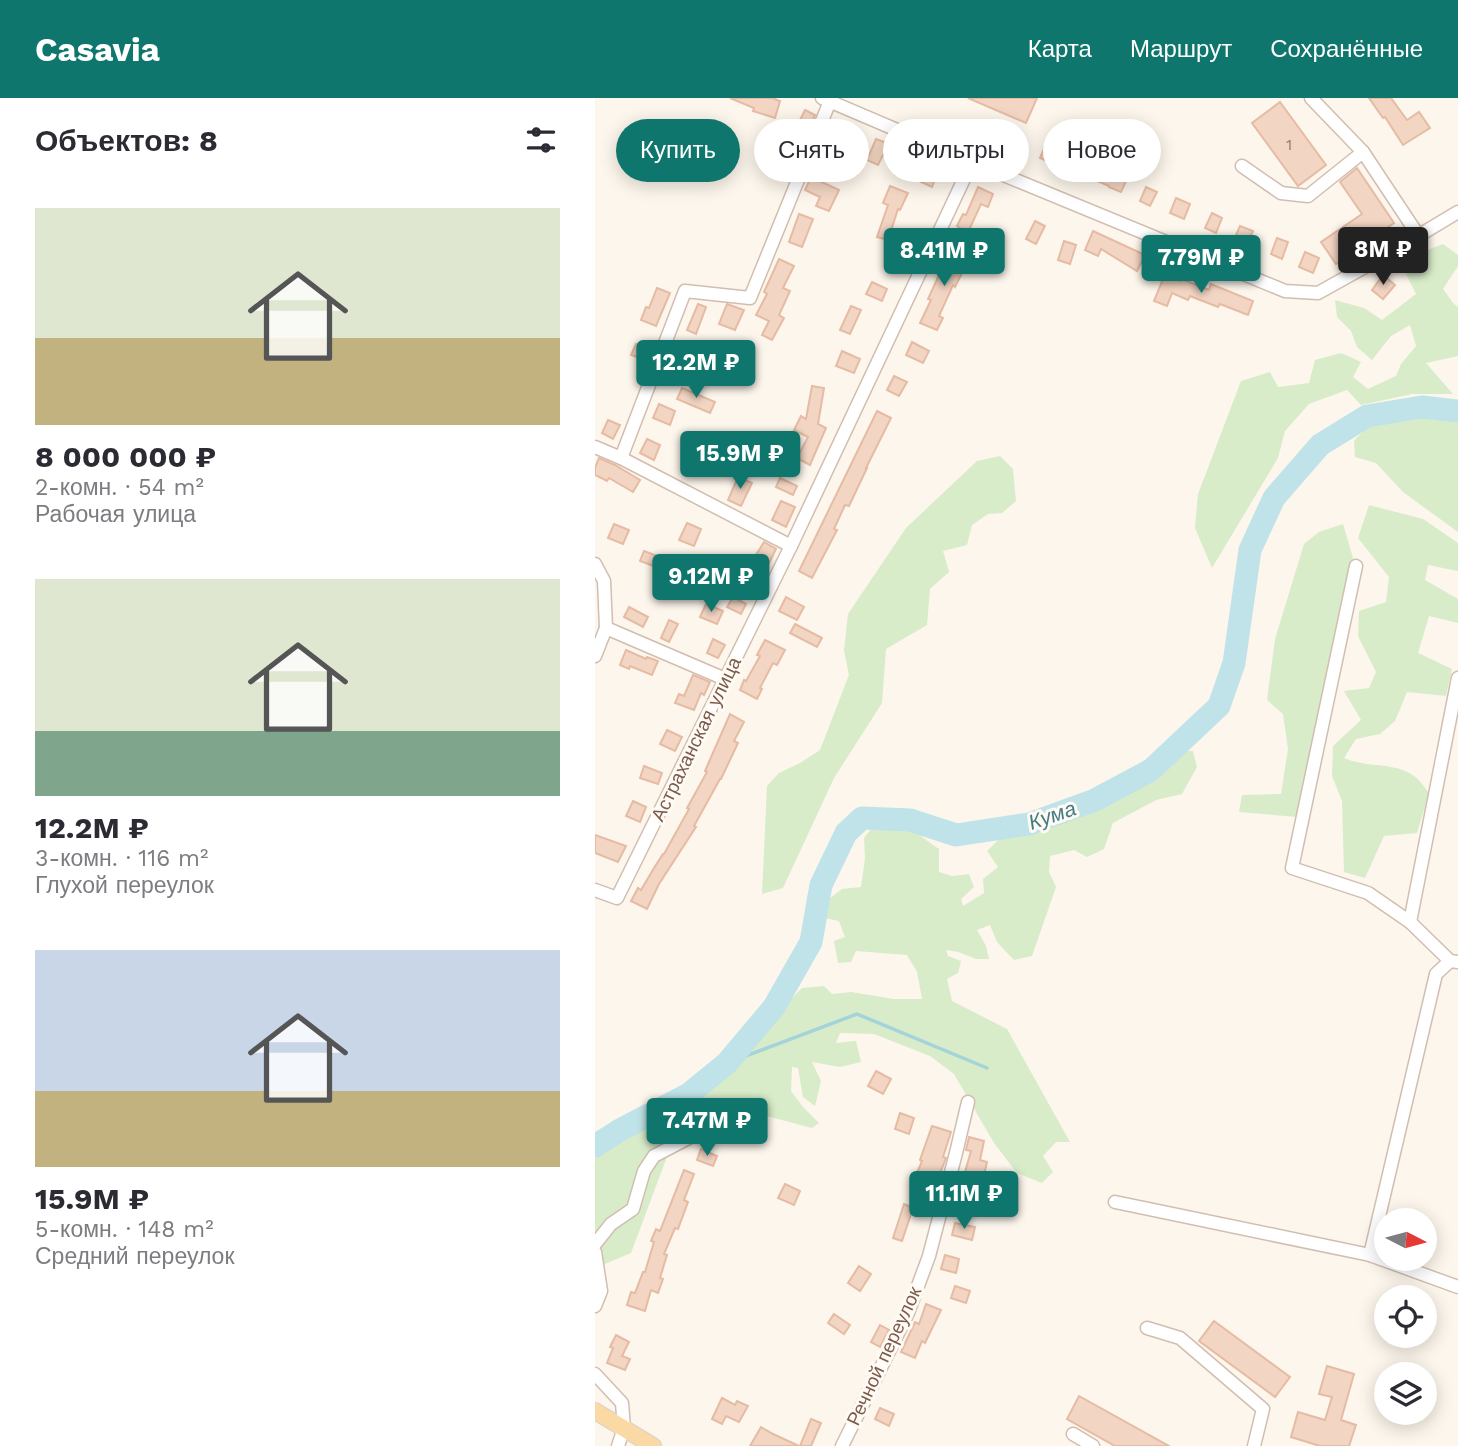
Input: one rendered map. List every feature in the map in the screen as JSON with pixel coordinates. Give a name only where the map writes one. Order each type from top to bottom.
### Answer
[{"type":"main road","points":[[598,1412],[653,1446]]},
{"type":"street","points":[[1311,98],[1363,152],[1418,236]]},
{"type":"street","points":[[621,458],[685,290],[750,298],[826,100],[883,124]]},
{"type":"street","points":[[1242,166],[1281,193],[1308,196],[1363,152]]},
{"type":"street","name":"Астраханская улица","points":[[595,890],[617,898],[791,546],[963,182]]},
{"type":"street","points":[[1021,182],[1285,291],[1318,293],[1458,212]]},
{"type":"street","points":[[595,447],[791,546]]},
{"type":"street","points":[[595,564],[604,581],[606,628],[595,656]]},
{"type":"street","points":[[1356,566],[1292,868],[1368,893],[1409,922],[1454,962],[1436,974],[1370,1255]]},
{"type":"street","points":[[606,628],[725,679]]},
{"type":"street","points":[[1409,922],[1458,678]]},
{"type":"street","name":"Речной переулок","points":[[842,1446],[908,1312],[929,1256],[968,1102]]},
{"type":"street","points":[[595,1244],[611,1224],[633,1209],[644,1171],[654,1156],[696,1133]]},
{"type":"street","points":[[1115,1202],[1370,1255],[1458,1287]]},
{"type":"street","points":[[595,1252],[601,1291],[595,1306]]},
{"type":"street","points":[[1147,1328],[1180,1338],[1263,1409],[1254,1446]]},
{"type":"street","points":[[595,1374],[622,1403],[624,1428],[618,1446]]},
{"type":"street","points":[[1073,1434],[1093,1446]]},
{"type":"green space","points":[[1443,244],[1458,255],[1458,266],[1443,289],[1458,307],[1458,356],[1426,363],[1453,394],[1412,394],[1361,405],[1347,390],[1309,404],[1285,431],[1278,458],[1212,568],[1195,528],[1198,494],[1241,381],[1270,372],[1278,387],[1309,383],[1315,360],[1341,353],[1361,362],[1353,377],[1368,389],[1396,376],[1401,364],[1416,346],[1410,325],[1391,336],[1372,360],[1357,347],[1351,331],[1337,317],[1335,300],[1364,308],[1382,320],[1416,294],[1406,274],[1414,255]]},
{"type":"green space","points":[[1429,417],[1458,421],[1458,532],[1403,492],[1376,463],[1355,457],[1354,441],[1371,423]]},
{"type":"green space","points":[[1000,456],[1013,469],[1016,501],[1002,513],[988,514],[972,525],[967,545],[943,551],[949,572],[930,589],[927,625],[886,649],[882,703],[834,778],[783,888],[762,894],[767,786],[779,773],[820,750],[849,675],[844,650],[848,614],[906,528],[977,461]]},
{"type":"green space","points":[[1369,505],[1423,519],[1458,543],[1458,571],[1428,565],[1425,580],[1458,599],[1458,623],[1429,616],[1418,653],[1452,669],[1446,696],[1407,692],[1395,721],[1380,734],[1356,739],[1344,758],[1407,772],[1429,793],[1417,833],[1384,836],[1365,878],[1344,872],[1342,801],[1332,776],[1333,746],[1361,720],[1344,691],[1369,688],[1376,672],[1358,636],[1359,611],[1386,602],[1389,577],[1358,538]]},
{"type":"green space","points":[[1343,524],[1353,558],[1297,817],[1239,812],[1242,795],[1281,794],[1288,749],[1283,714],[1267,700],[1275,639],[1304,544],[1319,532]]},
{"type":"green space","points":[[1181,751],[1193,751],[1197,767],[1182,794],[1156,800],[1113,823],[1104,849],[1087,857],[1074,850],[1050,856],[1049,872],[1056,887],[1032,956],[1014,960],[997,942],[990,925],[977,930],[986,946],[989,959],[976,959],[946,950],[948,956],[961,961],[958,973],[947,979],[952,1001],[1007,1029],[1070,1142],[1056,1142],[1043,1156],[1053,1172],[1042,1183],[1017,1173],[994,1143],[954,1074],[930,1056],[874,1034],[840,1033],[836,1043],[856,1041],[861,1062],[840,1067],[812,1062],[821,1081],[815,1106],[803,1097],[798,1068],[792,1067],[791,1091],[819,1123],[812,1128],[748,1111],[720,1113],[674,1138],[631,1253],[595,1268],[595,1158],[621,1140],[694,1100],[730,1070],[767,1033],[782,1008],[802,988],[824,986],[832,994],[851,992],[894,999],[922,999],[917,972],[907,955],[856,951],[851,962],[838,963],[834,941],[845,937],[839,921],[825,918],[825,902],[842,889],[861,887],[865,858],[864,838],[871,829],[908,827],[939,849],[939,872],[952,876],[969,874],[974,887],[961,899],[963,906],[984,893],[983,879],[998,867],[987,851],[999,839],[1098,809],[1149,782]]},
{"type":"building","points":[[730,98],[772,98],[780,101],[775,118],[753,111],[754,108]]},
{"type":"building","points":[[968,98],[1037,98],[1028,119],[1017,119]]},
{"type":"building","points":[[1369,98],[1391,98],[1407,120],[1419,112],[1430,128],[1403,145]]},
{"type":"building","points":[[1280,102],[1326,165],[1298,186],[1252,123]]},
{"type":"building","points":[[805,110],[815,115],[813,119],[800,119]]},
{"type":"building","points":[[876,139],[883,142],[883,155],[878,165],[869,161]]},
{"type":"building","points":[[1357,168],[1394,223],[1336,264],[1321,242],[1362,214],[1340,182]]},
{"type":"building","points":[[809,182],[822,182],[839,190],[829,211],[816,206],[820,197],[805,190]]},
{"type":"building","points":[[921,182],[934,182],[932,187]]},
{"type":"building","points":[[1100,182],[1126,182],[1121,192]]},
{"type":"building","points":[[890,186],[908,193],[900,210],[898,209],[888,240],[877,237],[888,205],[883,203]]},
{"type":"building","points":[[978,187],[993,194],[988,207],[981,204],[964,241],[956,237],[960,228],[957,226],[963,214],[966,215]]},
{"type":"building","points":[[1146,187],[1157,192],[1150,206],[1140,201]]},
{"type":"building","points":[[1176,198],[1190,204],[1184,219],[1170,213]]},
{"type":"building","points":[[1212,213],[1222,218],[1216,233],[1205,228]]},
{"type":"building","points":[[799,214],[813,219],[802,247],[789,242]]},
{"type":"building","points":[[1035,221],[1045,226],[1036,244],[1026,239]]},
{"type":"building","points":[[1240,226],[1253,231],[1245,247],[1233,242]]},
{"type":"building","points":[[1093,231],[1145,255],[1137,271],[1101,249],[1098,256],[1085,250]]},
{"type":"building","points":[[1277,238],[1288,242],[1282,259],[1271,254]]},
{"type":"building","points":[[979,240],[993,245],[990,255],[975,250]]},
{"type":"building","points":[[1064,241],[1076,245],[1070,264],[1058,260]]},
{"type":"building","points":[[951,249],[968,256],[939,316],[943,318],[937,330],[920,323]]},
{"type":"building","points":[[1305,252],[1319,258],[1313,273],[1299,267]]},
{"type":"building","points":[[779,259],[794,266],[783,288],[790,291],[779,315],[784,318],[772,340],[762,335],[769,321],[756,315],[767,294],[764,292]]},
{"type":"building","points":[[1165,274],[1209,290],[1211,284],[1253,301],[1248,315],[1220,304],[1218,307],[1190,296],[1188,300],[1172,293],[1167,306],[1154,301]]},
{"type":"building","points":[[1383,275],[1395,285],[1383,299],[1372,290]]},
{"type":"building","points":[[872,282],[887,289],[882,301],[866,294]]},
{"type":"building","points":[[657,288],[670,293],[656,326],[641,320]]},
{"type":"building","points":[[698,304],[706,307],[696,334],[687,330]]},
{"type":"building","points":[[727,304],[744,310],[735,330],[719,324]]},
{"type":"building","points":[[851,306],[861,310],[850,334],[840,330]]},
{"type":"building","points":[[912,342],[929,351],[923,363],[906,355]]},
{"type":"building","points":[[636,344],[649,349],[645,360],[631,355]]},
{"type":"building","points":[[842,351],[860,359],[854,373],[836,366]]},
{"type":"building","points":[[678,357],[695,365],[689,379],[671,371]]},
{"type":"building","points":[[894,376],[907,382],[899,396],[887,390]]},
{"type":"building","points":[[812,386],[824,388],[818,424],[826,428],[810,465],[797,458],[808,437],[794,430],[801,416],[806,419]]},
{"type":"building","points":[[682,388],[715,402],[710,413],[677,399]]},
{"type":"building","points":[[659,404],[675,411],[670,425],[653,418]]},
{"type":"building","points":[[877,411],[891,418],[849,506],[845,505],[834,529],[837,530],[812,578],[799,571]]},
{"type":"building","points":[[608,420],[620,425],[613,439],[602,433]]},
{"type":"building","points":[[647,439],[660,445],[654,460],[640,453]]},
{"type":"building","points":[[599,458],[640,480],[633,492],[609,478],[607,481],[595,475]]},
{"type":"building","points":[[738,477],[752,483],[741,506],[728,500]]},
{"type":"building","points":[[780,478],[797,486],[793,495],[776,487]]},
{"type":"building","points":[[781,501],[795,507],[786,527],[772,520]]},
{"type":"building","points":[[687,523],[701,529],[694,546],[679,540]]},
{"type":"building","points":[[614,524],[629,530],[623,544],[608,538]]},
{"type":"building","points":[[764,542],[776,549],[769,563],[756,555]]},
{"type":"building","points":[[644,551],[660,557],[656,567],[640,561]]},
{"type":"building","points":[[730,571],[748,581],[744,590],[725,581]]},
{"type":"building","points":[[733,597],[746,604],[741,614],[727,607]]},
{"type":"building","points":[[786,597],[804,607],[797,620],[779,611]]},
{"type":"building","points":[[706,604],[723,611],[717,624],[700,617]]},
{"type":"building","points":[[629,607],[648,617],[643,627],[624,617]]},
{"type":"building","points":[[669,620],[678,624],[669,642],[661,638]]},
{"type":"building","points":[[795,624],[822,638],[817,647],[790,633]]},
{"type":"building","points":[[713,639],[725,645],[718,658],[707,653]]},
{"type":"building","points":[[765,640],[785,650],[777,665],[773,663],[757,699],[740,690],[760,656],[757,655]]},
{"type":"building","points":[[626,650],[658,661],[652,675],[620,665]]},
{"type":"building","points":[[693,675],[710,682],[704,695],[701,693],[694,710],[675,703],[679,694],[684,696]]},
{"type":"building","points":[[730,714],[744,722],[734,741],[738,743],[694,826],[696,827],[659,884],[647,909],[631,901],[664,854],[689,809],[687,808],[707,772],[705,771]]},
{"type":"building","points":[[667,730],[682,737],[675,751],[660,744]]},
{"type":"building","points":[[644,766],[662,773],[658,784],[640,778]]},
{"type":"building","points":[[633,801],[646,807],[640,822],[626,816]]},
{"type":"building","points":[[595,835],[626,846],[618,862],[595,853]]},
{"type":"building","points":[[876,1071],[891,1079],[883,1094],[868,1086]]},
{"type":"building","points":[[900,1113],[914,1118],[909,1134],[895,1129]]},
{"type":"building","points":[[932,1126],[951,1132],[942,1168],[923,1201],[914,1196],[924,1176],[917,1173]]},
{"type":"building","points":[[969,1137],[984,1141],[980,1160],[987,1162],[984,1175],[980,1174],[973,1203],[957,1200],[971,1151],[966,1150]]},
{"type":"building","points":[[701,1149],[717,1156],[713,1166],[697,1160]]},
{"type":"building","points":[[684,1170],[694,1174],[684,1200],[688,1202],[678,1229],[675,1228],[664,1254],[667,1255],[658,1293],[651,1290],[645,1311],[627,1305],[631,1292],[635,1293],[645,1272],[654,1242],[651,1241],[656,1229],[660,1231]]},
{"type":"building","points":[[785,1184],[800,1191],[794,1205],[778,1198]]},
{"type":"building","points":[[904,1204],[913,1208],[902,1241],[893,1238]]},
{"type":"building","points":[[955,1223],[975,1227],[972,1240],[952,1235]]},
{"type":"building","points":[[945,1255],[959,1259],[956,1273],[941,1269]]},
{"type":"building","points":[[859,1266],[871,1274],[860,1291],[848,1283]]},
{"type":"building","points":[[955,1286],[970,1291],[966,1303],[951,1298]]},
{"type":"building","points":[[926,1304],[941,1310],[915,1358],[901,1352],[915,1322],[919,1324]]},
{"type":"building","points":[[834,1314],[850,1325],[844,1334],[828,1323]]},
{"type":"building","points":[[1214,1321],[1290,1377],[1275,1397],[1199,1341]]},
{"type":"building","points":[[880,1325],[889,1330],[880,1347],[871,1342]]},
{"type":"building","points":[[616,1335],[629,1342],[622,1356],[630,1359],[625,1370],[607,1363]]},
{"type":"building","points":[[1327,1366],[1354,1374],[1341,1420],[1356,1425],[1349,1446],[1320,1446],[1291,1437],[1298,1412],[1325,1420],[1332,1397],[1319,1394]]},
{"type":"building","points":[[1079,1396],[1169,1446],[1115,1446],[1067,1419]]},
{"type":"building","points":[[722,1398],[735,1405],[737,1401],[748,1406],[739,1422],[726,1416],[722,1424],[712,1419]]},
{"type":"building","points":[[880,1408],[894,1414],[889,1426],[875,1419]]},
{"type":"building","points":[[811,1419],[821,1423],[811,1446],[800,1446]]},
{"type":"building","points":[[761,1427],[773,1434],[799,1446],[750,1446]]},
{"type":"waterway","name":"Кума","points":[[595,1146],[689,1094],[727,1063],[774,1007],[811,942],[821,885],[846,833],[862,818],[910,820],[956,835],[1029,824],[1095,800],[1151,770],[1219,706],[1234,663],[1250,550],[1274,498],[1320,445],[1367,416],[1422,407],[1458,411]]},
{"type":"waterway","points":[[727,1063],[857,1014],[987,1068]]}]
